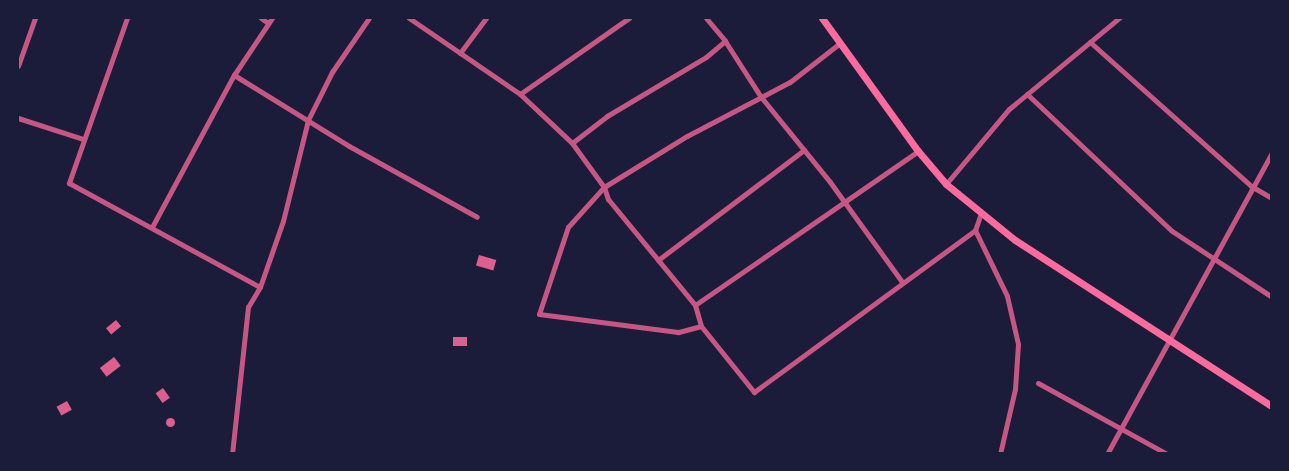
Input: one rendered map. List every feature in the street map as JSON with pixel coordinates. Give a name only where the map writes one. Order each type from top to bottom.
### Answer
[{"type":"main road","points":[[822,18],[918,151],[946,184],[1015,240],[1170,338],[1272,406]]},
{"type":"street","points":[[18,66],[35,18]]},
{"type":"street","points":[[127,18],[69,183],[260,287]]},
{"type":"street","points":[[261,18],[268,23]]},
{"type":"street","points":[[152,227],[234,74],[272,18]]},
{"type":"street","points":[[232,454],[248,307],[260,287],[283,221],[308,120],[332,72],[370,18]]},
{"type":"street","points":[[409,18],[520,94],[572,143],[604,187],[608,199],[695,306],[701,326],[754,392],[975,230],[982,213]]},
{"type":"street","points":[[460,53],[486,18]]},
{"type":"street","points":[[520,94],[629,18]]},
{"type":"street","points":[[706,18],[725,41],[761,97],[844,202],[902,282]]},
{"type":"street","points":[[946,184],[1009,109],[1119,18]]},
{"type":"street","points":[[572,143],[607,116],[706,57],[725,41]]},
{"type":"street","points":[[1090,42],[1251,186],[1272,198]]},
{"type":"street","points":[[701,326],[678,332],[539,314],[568,227],[604,187],[688,136],[790,82],[840,43]]},
{"type":"street","points":[[234,74],[308,120],[477,217]]},
{"type":"street","points":[[1027,94],[1172,231],[1212,260],[1272,297]]},
{"type":"street","points":[[18,118],[83,139]]},
{"type":"street","points":[[658,260],[804,150]]},
{"type":"street","points":[[695,306],[918,151]]},
{"type":"street","points":[[1107,454],[1251,186],[1272,152]]},
{"type":"street","points":[[975,230],[1007,296],[1018,344],[1015,389],[1000,454]]},
{"type":"street","points":[[1038,383],[1167,454]]},
{"type":"building","points":[[479,255],[496,260],[493,271],[476,266]]},
{"type":"building","points":[[116,320],[121,326],[111,334],[106,328]]},
{"type":"building","points":[[453,337],[467,337],[467,346],[453,346]]},
{"type":"building","points":[[114,357],[121,366],[107,377],[100,368]]},
{"type":"building","points":[[163,388],[170,398],[163,403],[156,393]]},
{"type":"building","points":[[67,401],[72,410],[61,416],[57,407]]},
{"type":"building","points":[[170,417],[175,422],[170,427],[165,422]]}]
